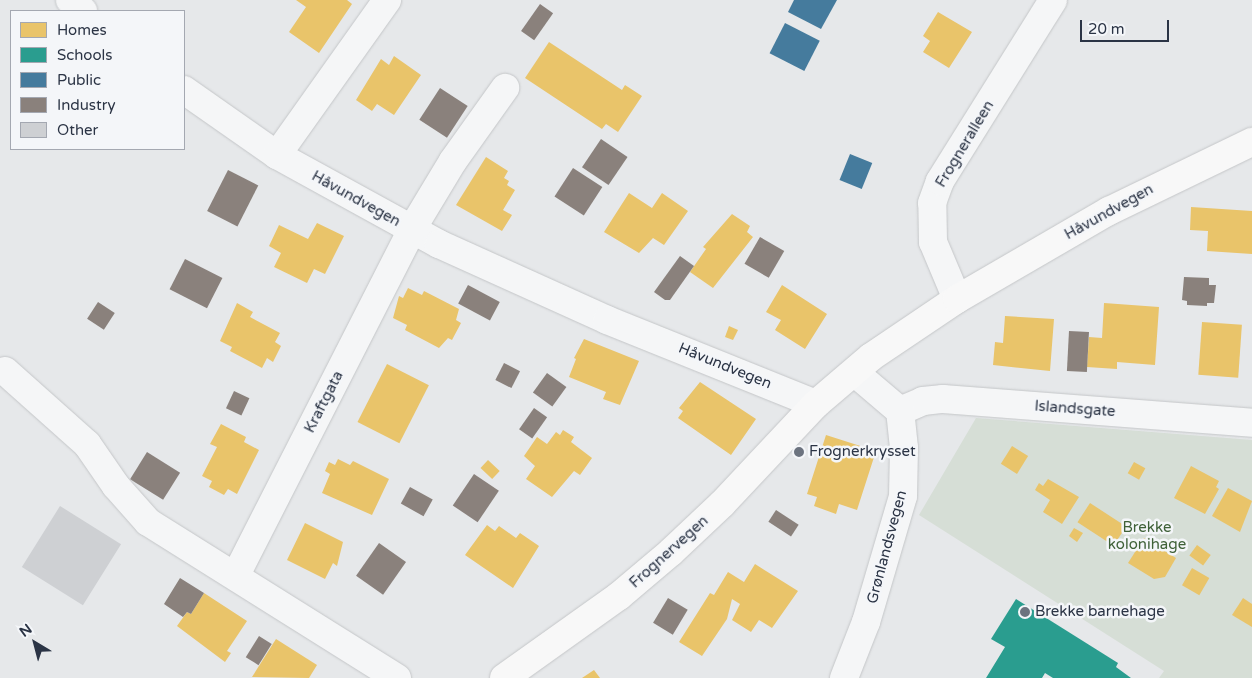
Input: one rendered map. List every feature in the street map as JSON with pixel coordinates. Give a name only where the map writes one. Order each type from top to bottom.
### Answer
[{"type":"main road","name":"Håvundvegen","points":[[816,404],[854,372],[957,299],[1108,211],[1252,142]]},
{"type":"main road","name":"Frognervegen","points":[[504,678],[619,596],[671,552],[722,504],[816,404]]},
{"type":"street","points":[[70,0],[82,10]]},
{"type":"street","points":[[277,155],[387,0]]},
{"type":"street","name":"Frogneralleen","points":[[957,299],[933,242],[932,203],[940,181],[1053,0]]},
{"type":"street","name":"Kraftgata","points":[[236,575],[412,229],[453,161],[505,88]]},
{"type":"street","name":"Håvundvegen","points":[[185,91],[277,155],[412,229],[599,317],[816,404]]},
{"type":"street","points":[[5,371],[87,444],[116,486],[148,522],[236,575],[397,678]]},
{"type":"street","points":[[854,372],[900,411]]},
{"type":"street","name":"Islandsgate","points":[[900,411],[923,401],[943,399],[1252,423]]},
{"type":"street","name":"Grønlandsvegen","points":[[844,678],[866,622],[903,496],[904,448],[900,411]]},
{"type":"green space","name":"Brekke kolonihage","points":[[976,418],[1252,440],[1252,678],[1159,678],[1164,671],[919,515]]},
{"type":"building: Homes","points":[[296,0],[347,0],[352,4],[319,53],[289,32],[306,7]]},
{"type":"building: Homes","points":[[938,12],[972,32],[949,68],[923,52],[930,41],[923,36]]},
{"type":"building: Homes","points":[[549,42],[622,90],[625,85],[642,96],[618,132],[606,124],[602,129],[525,78]]},
{"type":"building: Homes","points":[[394,56],[421,75],[394,115],[377,104],[372,111],[356,100],[381,59],[389,65]]},
{"type":"building: Homes","points":[[486,157],[508,171],[504,178],[509,181],[507,185],[515,190],[503,210],[512,215],[502,231],[456,205]]},
{"type":"building: Homes","points":[[629,193],[652,208],[662,193],[688,211],[664,245],[653,238],[639,253],[604,232]]},
{"type":"building: Homes","points":[[1191,207],[1252,211],[1252,254],[1207,251],[1208,231],[1190,230]]},
{"type":"building: Homes","points":[[732,214],[750,226],[747,232],[753,237],[713,288],[690,272],[706,249],[703,247]]},
{"type":"building: Homes","points":[[317,223],[344,236],[325,274],[314,269],[307,283],[274,267],[281,253],[269,246],[279,225],[308,239]]},
{"type":"building: Homes","points":[[782,285],[827,314],[805,349],[775,330],[781,320],[766,312]]},
{"type":"building: Homes","points":[[408,288],[422,295],[424,291],[459,309],[456,320],[461,323],[452,340],[448,338],[439,348],[405,330],[407,325],[393,318],[399,296],[403,298]]},
{"type":"building: Homes","points":[[237,303],[253,312],[250,317],[280,333],[275,342],[281,346],[273,362],[267,358],[262,368],[230,351],[232,347],[220,341]]},
{"type":"building: Homes","points":[[1104,303],[1159,307],[1155,365],[1117,362],[1117,369],[1087,367],[1089,337],[1102,338]]},
{"type":"building: Homes","points":[[1005,316],[1054,319],[1050,371],[993,365],[995,342],[1003,343]]},
{"type":"building: Homes","points":[[1202,322],[1242,325],[1238,378],[1198,375]]},
{"type":"building: Homes","points":[[729,326],[738,330],[733,340],[725,337]]},
{"type":"building: Homes","points":[[584,339],[639,361],[620,405],[603,399],[606,392],[569,377],[576,359],[574,358]]},
{"type":"building: Homes","points":[[387,364],[429,385],[399,443],[357,422]]},
{"type":"building: Homes","points":[[700,382],[756,419],[731,455],[678,418],[683,411],[679,408]]},
{"type":"building: Homes","points":[[221,424],[246,437],[244,442],[259,450],[237,494],[228,489],[224,495],[209,487],[212,481],[202,476],[217,447],[210,444]]},
{"type":"building: Homes","points":[[563,430],[574,437],[571,442],[592,458],[580,475],[574,471],[552,497],[526,479],[535,466],[524,456],[537,437],[547,444],[556,432],[560,435]]},
{"type":"building: Homes","points":[[826,435],[876,451],[857,510],[839,504],[836,514],[814,506],[817,497],[807,494]]},
{"type":"building: Homes","points":[[1012,446],[1028,456],[1017,474],[1001,464]]},
{"type":"building: Homes","points":[[338,459],[350,465],[353,461],[389,479],[372,515],[322,493],[330,474],[325,471],[329,462],[335,465]]},
{"type":"building: Homes","points":[[488,460],[500,471],[492,479],[480,468]]},
{"type":"building: Homes","points":[[1134,462],[1145,468],[1139,480],[1128,473]]},
{"type":"building: Homes","points":[[1191,466],[1219,481],[1216,487],[1219,489],[1205,514],[1174,498]]},
{"type":"building: Homes","points":[[1048,479],[1079,497],[1062,524],[1043,512],[1050,500],[1035,490],[1039,483],[1043,486]]},
{"type":"building: Homes","points":[[1228,488],[1252,501],[1240,532],[1212,516]]},
{"type":"building: Homes","points":[[1090,503],[1126,526],[1114,546],[1077,522]]},
{"type":"building: Homes","points":[[305,523],[343,542],[337,566],[333,563],[325,579],[287,560]]},
{"type":"building: Homes","points":[[487,525],[495,531],[499,526],[516,538],[520,533],[539,546],[513,588],[465,555]]},
{"type":"building: Homes","points":[[1074,528],[1083,533],[1077,542],[1069,536]]},
{"type":"building: Homes","points":[[1144,538],[1176,558],[1165,577],[1154,579],[1128,563]]},
{"type":"building: Homes","points":[[1197,545],[1211,555],[1203,566],[1189,556]]},
{"type":"building: Homes","points":[[755,564],[798,591],[772,628],[759,620],[751,632],[732,620],[740,604],[732,599],[727,619],[702,656],[679,642],[710,593],[714,595],[728,572],[744,582]]},
{"type":"building: Homes","points":[[1192,568],[1209,578],[1199,595],[1182,585]]},
{"type":"building: Homes","points":[[204,593],[247,621],[227,651],[231,653],[225,662],[177,626],[187,612],[191,614]]},
{"type":"building: Homes","points":[[1243,598],[1252,604],[1252,627],[1232,615]]},
{"type":"building: Homes","points":[[276,639],[317,665],[309,678],[252,677]]},
{"type":"building: Homes","points":[[594,670],[600,678],[582,678]]},
{"type":"building: Schools","points":[[1016,599],[1118,663],[1116,667],[1131,678],[1053,678],[1045,673],[1042,678],[986,678],[1005,647],[991,639]]},
{"type":"building: Public","points":[[794,0],[837,0],[821,29],[788,12]]},
{"type":"building: Public","points":[[785,23],[820,41],[804,71],[770,53]]},
{"type":"building: Public","points":[[850,154],[872,163],[862,189],[840,180]]},
{"type":"building: Industry","points":[[540,4],[553,13],[534,40],[521,31]]},
{"type":"building: Industry","points":[[440,88],[468,106],[447,138],[419,120]]},
{"type":"building: Industry","points":[[601,139],[628,157],[609,185],[582,167]]},
{"type":"building: Industry","points":[[573,168],[602,187],[584,216],[554,197]]},
{"type":"building: Industry","points":[[228,170],[258,185],[237,226],[207,211]]},
{"type":"building: Industry","points":[[760,237],[784,251],[769,278],[744,264]]},
{"type":"building: Industry","points":[[680,256],[694,266],[670,300],[665,300],[654,292]]},
{"type":"building: Industry","points":[[185,259],[222,278],[207,308],[170,289]]},
{"type":"building: Industry","points":[[1184,277],[1209,278],[1209,285],[1216,285],[1214,303],[1207,303],[1207,306],[1187,305],[1187,301],[1182,300]]},
{"type":"building: Industry","points":[[468,285],[500,302],[490,320],[458,304]]},
{"type":"building: Industry","points":[[98,302],[115,313],[104,330],[87,319]]},
{"type":"building: Industry","points":[[1069,331],[1089,332],[1087,372],[1067,371]]},
{"type":"building: Industry","points":[[504,363],[520,371],[511,388],[495,380]]},
{"type":"building: Industry","points":[[547,373],[566,387],[552,407],[533,392]]},
{"type":"building: Industry","points":[[234,391],[249,398],[241,415],[226,408]]},
{"type":"building: Industry","points":[[534,408],[547,417],[532,438],[519,429]]},
{"type":"building: Industry","points":[[147,452],[180,473],[163,500],[130,479]]},
{"type":"building: Industry","points":[[474,474],[499,491],[478,522],[453,506]]},
{"type":"building: Industry","points":[[410,487],[433,500],[424,516],[401,504]]},
{"type":"building: Industry","points":[[776,510],[799,525],[791,536],[768,522]]},
{"type":"building: Industry","points":[[379,543],[406,562],[383,595],[356,576]]},
{"type":"building: Industry","points":[[180,578],[204,593],[191,614],[187,612],[183,617],[164,604]]},
{"type":"building: Industry","points":[[668,598],[688,610],[673,635],[653,623]]},
{"type":"building: Industry","points":[[259,636],[272,644],[258,665],[246,657]]},
{"type":"building: Other","points":[[60,506],[121,544],[83,605],[22,567]]},
{"type":"place","name":"Frognerkrysset","points":[[799,452]]},
{"type":"place","name":"Brekke barnehage","points":[[1025,612]]}]
